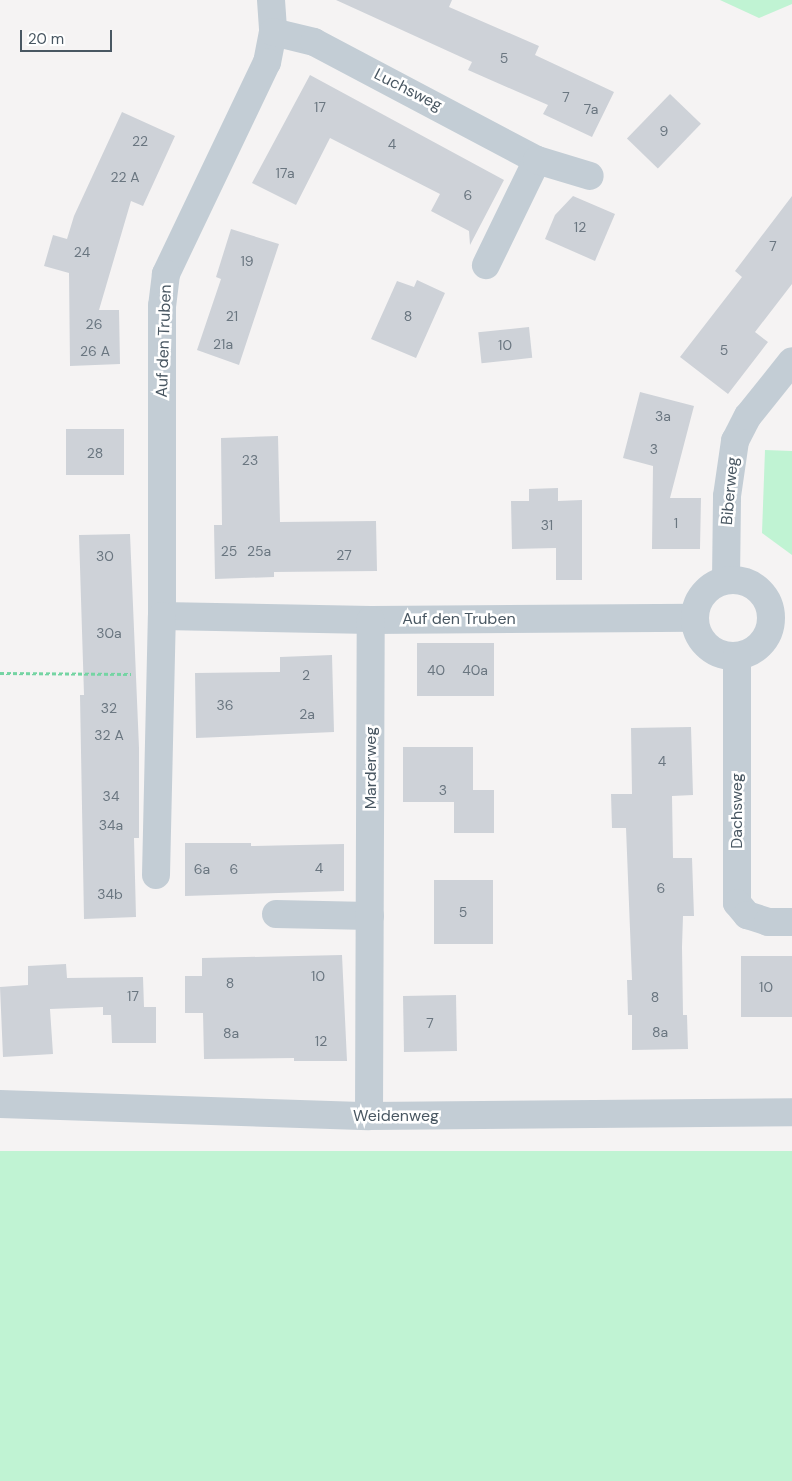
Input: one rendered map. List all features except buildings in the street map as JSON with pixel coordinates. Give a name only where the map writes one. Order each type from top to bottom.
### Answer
[{"type":"street","name":"Auf den Truben","points":[[156,875],[159,674],[162,616],[162,306],[166,274],[267,62],[273,32],[271,0]]},
{"type":"street","name":"Luchsweg","points":[[273,32],[314,42],[537,160],[590,176]]},
{"type":"street","points":[[486,265],[537,160]]},
{"type":"street","name":"Biberweg","points":[[726,580],[727,496],[735,442],[748,416],[792,360]]},
{"type":"street","points":[[726,580],[743,581],[758,589],[782,618],[761,644],[737,656],[721,654],[708,646],[698,634],[695,618],[697,605],[704,594],[726,580]]},
{"type":"street","name":"Auf den Truben","points":[[162,616],[371,620],[695,618]]},
{"type":"street","name":"Marderweg","points":[[369,1116],[371,620]]},
{"type":"street","name":"Dachsweg","points":[[737,656],[737,903],[747,915],[768,922],[792,922]]},
{"type":"street","points":[[276,914],[370,916]]},
{"type":"street","name":"Weidenweg","points":[[0,1104],[369,1116],[792,1112]]},
{"type":"path","points":[[0,673],[159,674]]},
{"type":"green space","points":[[720,0],[792,0],[792,4],[759,18]]},
{"type":"green space","points":[[765,450],[792,451],[792,555],[762,533]]},
{"type":"green space","points":[[0,1151],[792,1151],[792,1481],[0,1481]]}]
